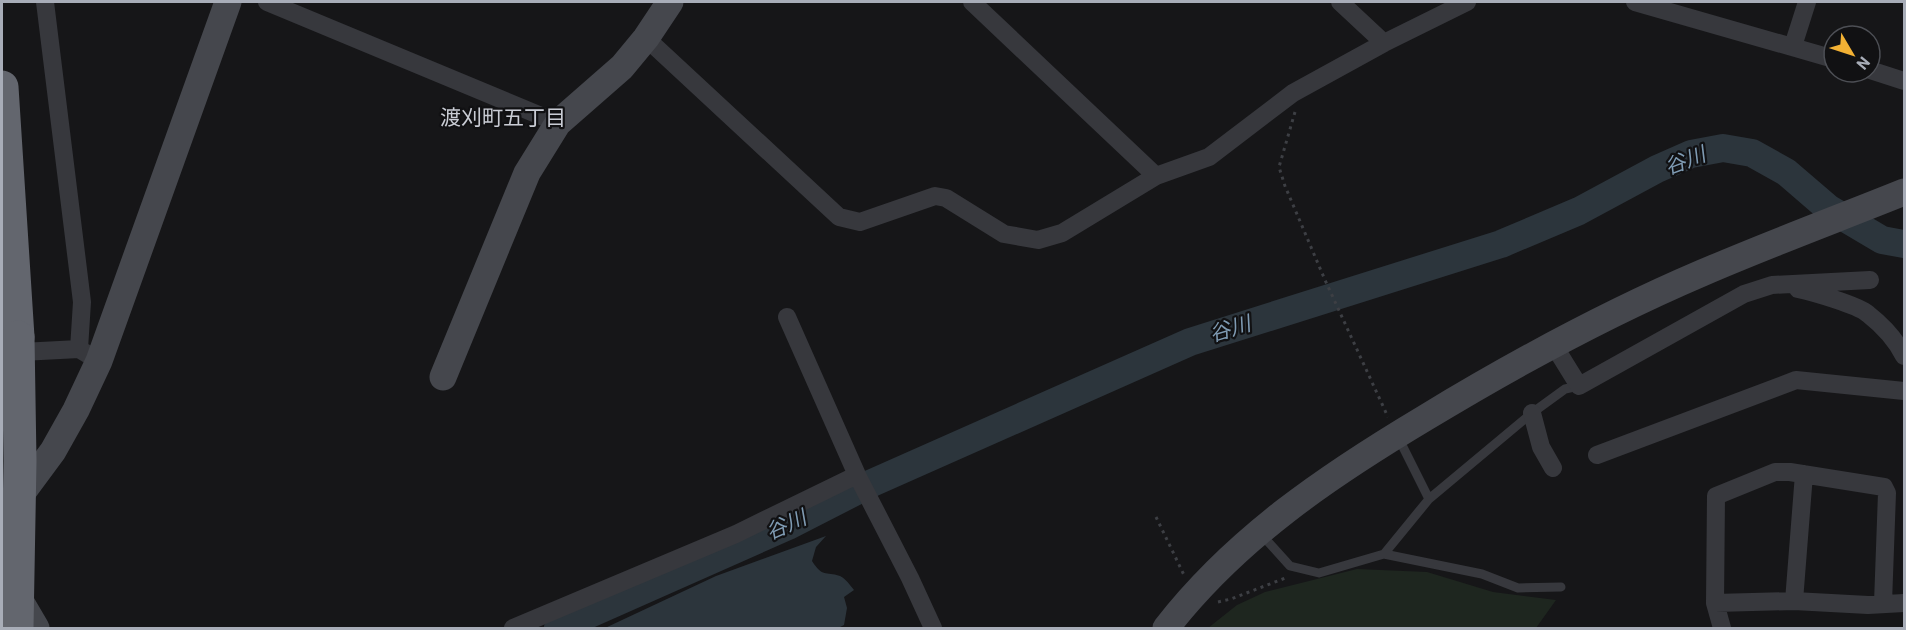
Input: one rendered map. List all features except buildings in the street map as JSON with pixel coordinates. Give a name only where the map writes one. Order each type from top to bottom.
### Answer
[{"type":"highway","points":[[2,87],[10,345],[20,461],[17,628]]},
{"type":"street","points":[[45,2],[89,355]]},
{"type":"street","points":[[2,520],[53,451],[76,410],[89,355],[228,2]]},
{"type":"street","points":[[267,2],[558,123]]},
{"type":"street","points":[[443,377],[527,173],[558,123],[622,67],[646,38],[670,2]]},
{"type":"street","points":[[972,2],[1156,176]]},
{"type":"street","points":[[1340,2],[1384,43]]},
{"type":"street","points":[[646,38],[839,217],[860,222],[935,196],[946,198],[1004,234],[1038,240],[1062,233],[1156,176],[1209,157],[1293,93],[1384,43],[1467,2]]},
{"type":"street","points":[[1635,2],[1822,55]]},
{"type":"street","points":[[1793,46],[1806,2]]},
{"type":"street","points":[[1882,74],[1905,81]]},
{"type":"street","points":[[1166,628],[1202,599],[1259,531],[1300,499],[1399,439],[1502,372],[1553,344],[1701,273],[1905,192]]},
{"type":"street","points":[[1553,344],[1579,386],[1744,294],[1772,285],[1870,280]]},
{"type":"street","points":[[1772,285],[1812,292],[1866,312],[1891,336],[1905,356]]},
{"type":"street","points":[[787,317],[862,483],[933,628]]},
{"type":"street","points":[[10,345],[89,355]]},
{"type":"street","points":[[1597,455],[1797,380],[1905,391]]},
{"type":"street","points":[[1532,413],[1541,447],[1553,468]]},
{"type":"street","points":[[1722,628],[1715,603],[1716,496],[1775,472],[1804,474],[1884,487],[1887,494],[1883,603]]},
{"type":"street","points":[[1794,600],[1804,474]]},
{"type":"street","points":[[513,628],[862,483]]},
{"type":"street","points":[[2,570],[36,628]]},
{"type":"street","points":[[1715,603],[1794,600],[1868,605],[1905,603]]},
{"type":"lane","points":[[1384,554],[1429,499],[1532,413],[1565,389],[1579,386]]},
{"type":"lane","points":[[1399,439],[1429,499]]},
{"type":"lane","points":[[1259,531],[1290,566],[1319,573],[1384,554],[1482,574],[1518,588],[1561,587]]},
{"type":"path","points":[[1293,93],[1295,113],[1280,167],[1285,186],[1325,280],[1399,439]]},
{"type":"path","points":[[1156,517],[1202,599],[1231,599],[1286,579],[1301,569]]},
{"type":"shaded area","points":[[826,536],[816,547],[812,561],[822,572],[842,577],[854,590],[844,597],[847,608],[844,625],[838,628],[605,628],[716,576]]},
{"type":"shaded area","points":[[1357,569],[1427,572],[1493,592],[1556,600],[1536,628],[1208,628],[1237,605],[1265,592]]},
{"type":"waterway","name":"谷川","points":[[558,628],[788,526],[872,483],[1190,342],[1501,244],[1579,211],[1657,169],[1691,154],[1723,148],[1752,153],[1786,172],[1828,208],[1882,240],[1904,244]]},
{"type":"district","name":"渡刈町五丁目","points":[[503,118]]}]
